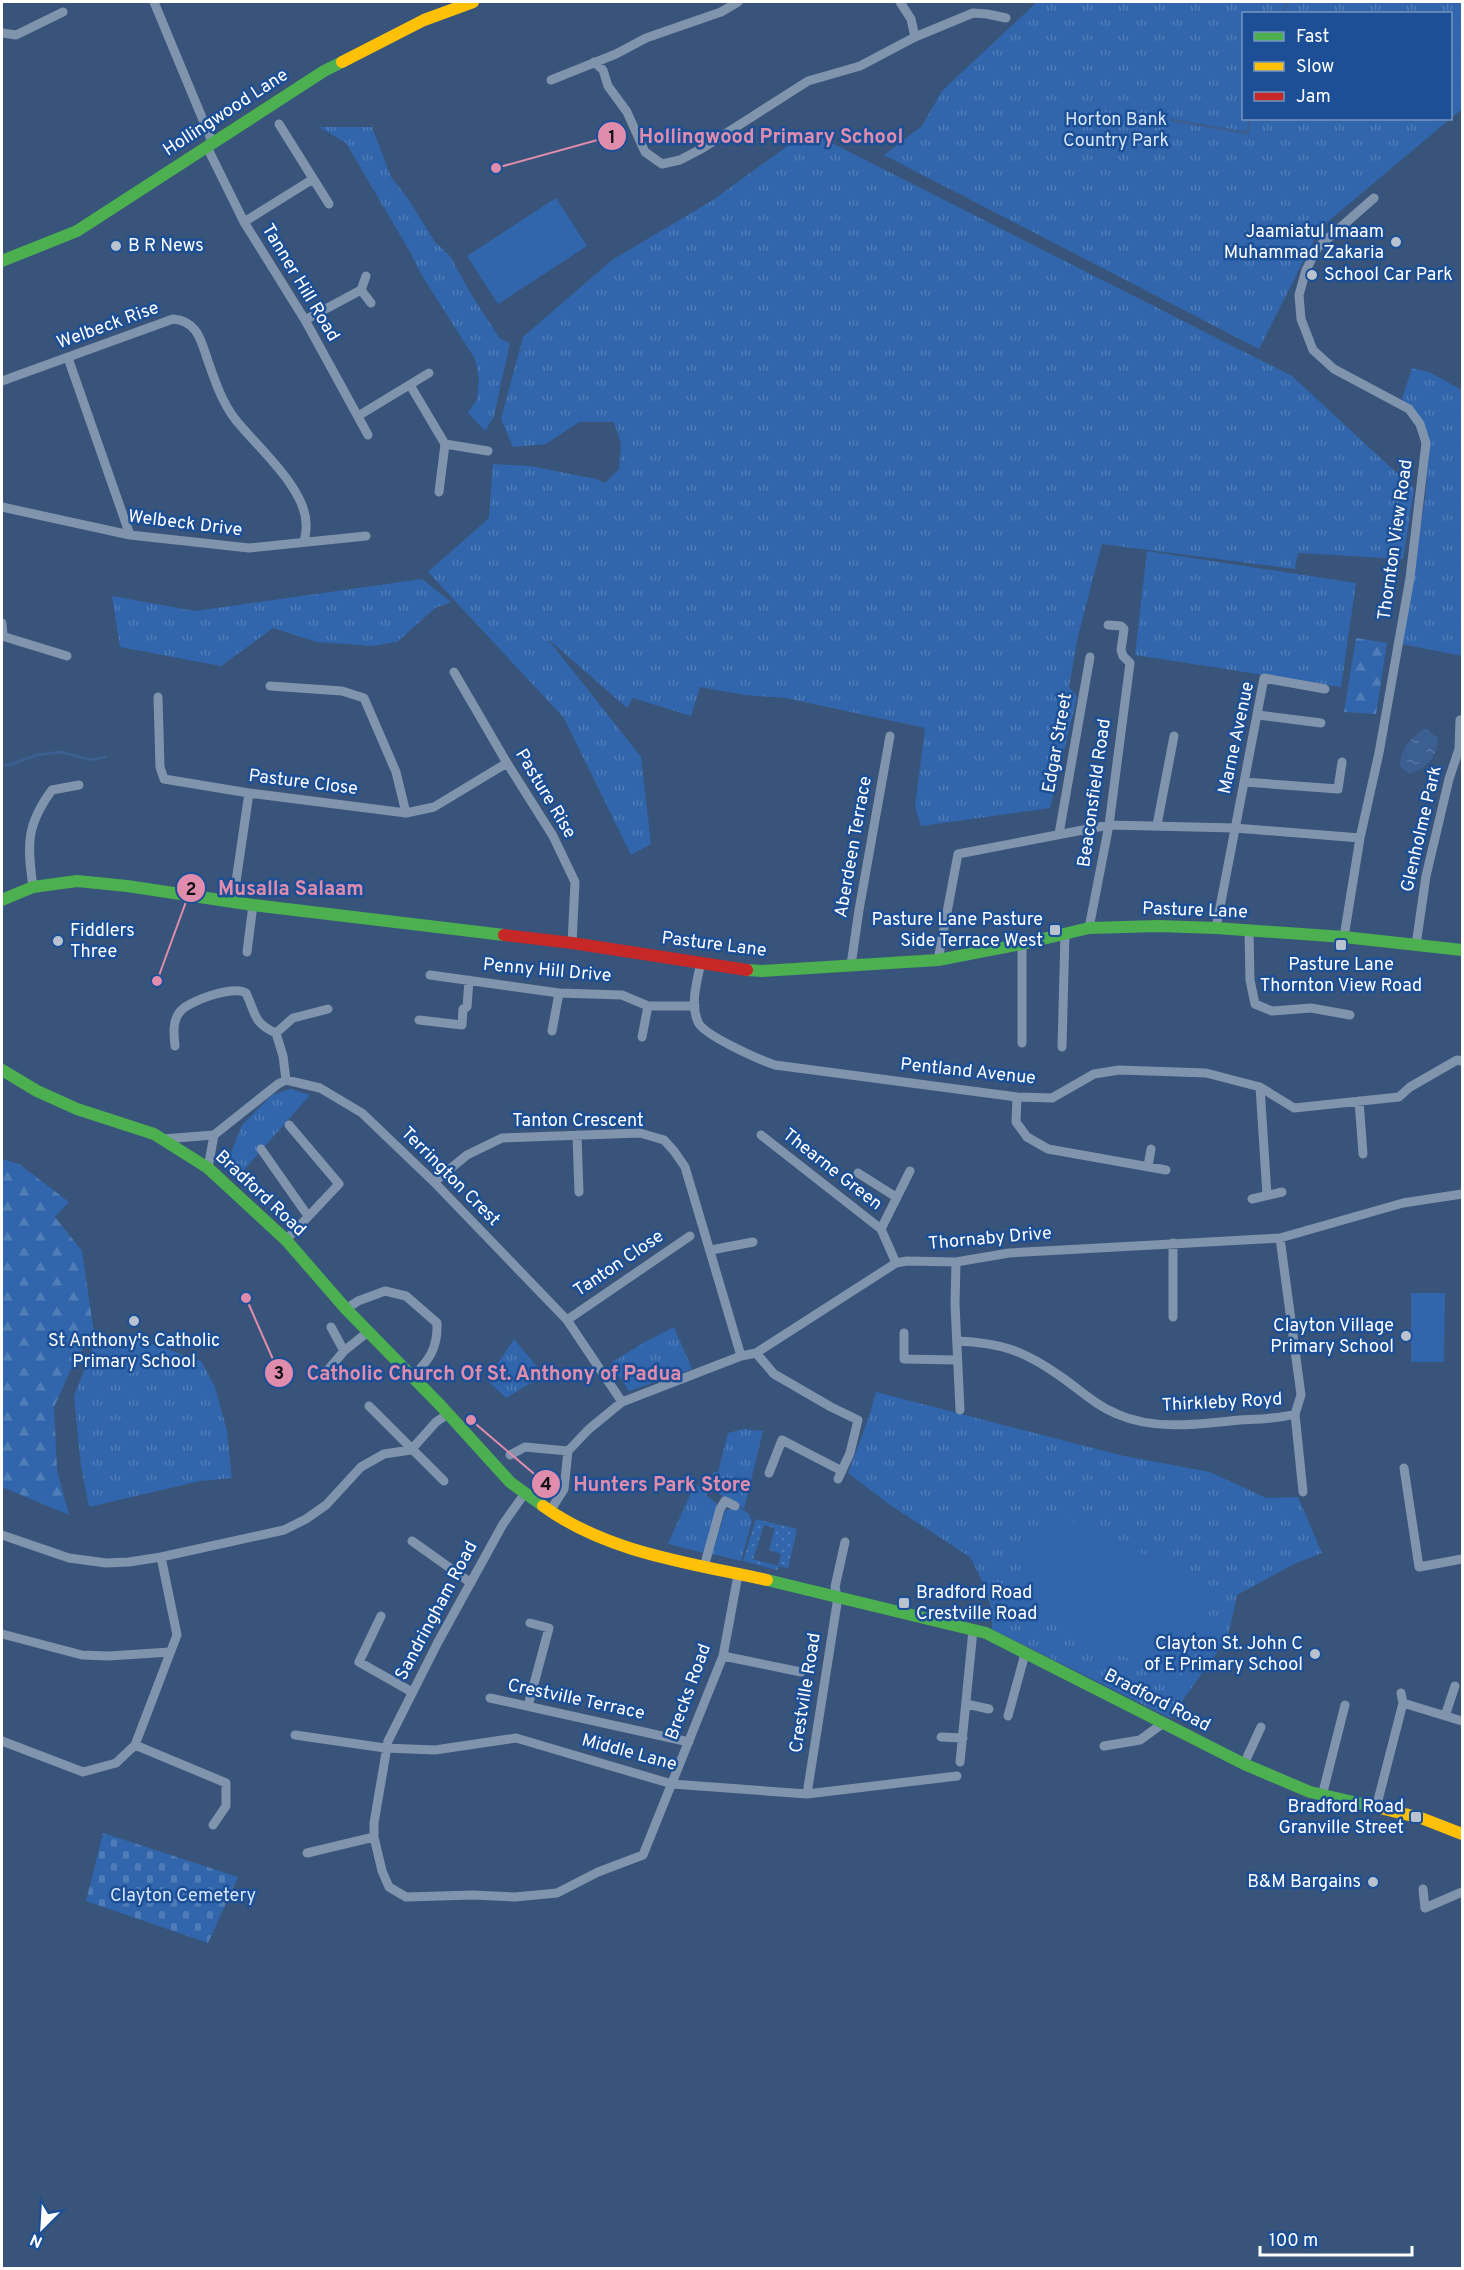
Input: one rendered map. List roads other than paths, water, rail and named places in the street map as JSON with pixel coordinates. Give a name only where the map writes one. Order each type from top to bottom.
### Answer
[{"type":"street","name":"Tanner Hill Road","points":[[154,2],[210,145],[244,222],[305,320],[368,435]]},
{"type":"street","name":"Hollingwood Lane","points":[[2,261],[77,231],[324,71],[424,20],[473,2]]},
{"type":"street","points":[[551,80],[646,38],[721,12],[738,2]]},
{"type":"street","points":[[900,2],[911,19],[915,37]]},
{"type":"street","points":[[2,33],[16,36],[63,12]]},
{"type":"street","points":[[594,62],[603,70],[608,86],[627,112],[645,152],[662,164],[680,160],[703,148],[808,81],[860,66],[915,37],[973,13],[1006,18]]},
{"type":"street","points":[[279,124],[329,204]]},
{"type":"street","points":[[244,222],[313,179]]},
{"type":"street","name":"Thornton View Road","points":[[1344,938],[1360,838],[1379,753],[1410,578],[1426,443],[1420,424],[1409,408],[1334,369],[1313,350],[1301,319],[1299,296],[1306,270],[1318,247],[1374,198]]},
{"type":"street","points":[[305,320],[361,290],[366,276]]},
{"type":"street","points":[[361,290],[371,303]]},
{"type":"street","name":"Welbeck Rise","points":[[2,381],[173,319],[186,321],[197,330],[224,402],[235,419],[280,470],[294,490],[304,511],[306,523],[304,542]]},
{"type":"street","points":[[68,358],[130,535]]},
{"type":"street","points":[[358,416],[429,374]]},
{"type":"street","points":[[410,385],[445,444],[439,492]]},
{"type":"street","points":[[445,444],[488,451]]},
{"type":"street","name":"Welbeck Drive","points":[[2,507],[130,535],[249,548],[366,536]]},
{"type":"street","points":[[2,623],[2,636],[67,656]]},
{"type":"street","name":"Beaconsfield Road","points":[[1089,928],[1109,825],[1130,663],[1121,650],[1124,629],[1121,626],[1108,625]]},
{"type":"street","name":"Edgar Street","points":[[1059,834],[1090,657]]},
{"type":"street","name":"Pasture Rise","points":[[454,672],[553,836],[575,882],[572,943]]},
{"type":"street","name":"Marne Avenue","points":[[1216,928],[1264,678],[1325,689]]},
{"type":"street","points":[[270,686],[342,691],[364,698],[396,772],[406,813]]},
{"type":"street","name":"Pasture Close","points":[[158,697],[160,767],[164,778],[249,794],[406,813],[434,807],[507,763]]},
{"type":"street","points":[[1258,715],[1321,723]]},
{"type":"street","name":"Glenholme Park","points":[[1416,945],[1426,876],[1449,779],[1459,749],[1460,720]]},
{"type":"street","name":"Aberdeen Terrace","points":[[851,965],[890,736]]},
{"type":"street","points":[[1157,825],[1174,736]]},
{"type":"street","points":[[1244,782],[1338,789],[1342,762]]},
{"type":"street","points":[[33,887],[29,838],[37,810],[52,789],[79,785]]},
{"type":"street","points":[[233,902],[249,794]]},
{"type":"street","points":[[938,960],[958,854],[1109,825],[1235,828],[1360,838]]},
{"type":"street","name":"Pasture Lane","points":[[2,900],[33,887],[77,881],[127,886],[253,905],[572,943],[734,969],[762,970],[938,960],[1089,928],[1158,926],[1344,938],[1462,950]]},
{"type":"street","points":[[247,951],[253,905]]},
{"type":"street","points":[[1249,931],[1250,981],[1255,1004],[1272,1011],[1311,1008],[1350,1015]]},
{"type":"street","points":[[1062,1047],[1065,934]]},
{"type":"street","points":[[1022,944],[1022,1043]]},
{"type":"street","points":[[695,1006],[701,962]]},
{"type":"street","name":"Penny Hill Drive","points":[[430,975],[560,993],[622,995],[648,1006],[695,1006]]},
{"type":"street","points":[[418,1020],[462,1025],[469,980]]},
{"type":"street","points":[[175,1046],[173,1032],[176,1020],[184,1007],[212,995],[234,991],[246,993],[257,1021],[264,1028],[276,1033]]},
{"type":"street","points":[[552,1031],[560,993]]},
{"type":"street","points":[[642,1037],[648,1006]]},
{"type":"street","name":"Pentland Avenue","points":[[695,1006],[698,1024],[706,1032],[759,1060],[775,1065],[1017,1097],[1052,1098],[1094,1074],[1119,1070],[1206,1073],[1260,1087],[1294,1108],[1399,1096],[1410,1087],[1457,1060],[1462,1061]]},
{"type":"street","points":[[276,1033],[293,1018],[328,1009]]},
{"type":"street","points":[[163,1139],[214,1135],[286,1080],[283,1056],[276,1033]]},
{"type":"street","name":"Bradford Road","points":[[2,1070],[37,1091],[76,1109],[154,1134],[208,1168],[286,1240],[346,1309],[510,1482],[562,1520],[607,1542],[986,1634],[1244,1764],[1310,1792],[1421,1818],[1462,1834]]},
{"type":"street","name":"Terrington Crest","points":[[286,1080],[320,1088],[362,1113],[434,1182],[567,1320],[622,1402]]},
{"type":"street","points":[[1260,1087],[1267,1195]]},
{"type":"street","points":[[1017,1097],[1016,1122],[1027,1137],[1048,1149],[1166,1170]]},
{"type":"street","points":[[1359,1101],[1363,1154]]},
{"type":"street","points":[[286,1240],[339,1184],[289,1125]]},
{"type":"street","name":"Tanton Crescent","points":[[434,1182],[467,1155],[502,1138],[640,1133],[664,1140],[685,1167],[711,1250]]},
{"type":"street","points":[[208,1168],[214,1135]]},
{"type":"street","points":[[577,1135],[579,1192]]},
{"type":"street","name":"Thearne Green","points":[[761,1135],[881,1229],[896,1263]]},
{"type":"street","points":[[261,1149],[308,1216]]},
{"type":"street","points":[[1148,1166],[1152,1149]]},
{"type":"street","points":[[881,1229],[910,1171]]},
{"type":"street","points":[[858,1173],[896,1197]]},
{"type":"street","points":[[1252,1198],[1282,1192]]},
{"type":"street","name":"Thornaby Drive","points":[[568,1451],[589,1429],[622,1402],[741,1356],[756,1353],[896,1263],[956,1262],[1009,1253],[1280,1238],[1403,1203],[1462,1194]]},
{"type":"street","name":"Tanton Close","points":[[567,1320],[690,1236]]},
{"type":"street","points":[[1280,1238],[1301,1395],[1295,1414],[1303,1492]]},
{"type":"street","points":[[741,1356],[711,1250],[753,1242]]},
{"type":"street","points":[[1173,1243],[1173,1317]]},
{"type":"street","points":[[956,1262],[960,1410]]},
{"type":"street","points":[[346,1309],[358,1301],[385,1291],[406,1296],[437,1323],[436,1342],[426,1363],[411,1377]]},
{"type":"street","points":[[330,1327],[344,1351]]},
{"type":"street","points":[[322,1377],[344,1351],[369,1332]]},
{"type":"street","points":[[904,1333],[904,1359],[957,1360]]},
{"type":"street","name":"Thirkleby Royd","points":[[957,1341],[990,1343],[1019,1351],[1060,1376],[1091,1400],[1118,1415],[1149,1423],[1180,1425],[1295,1414]]},
{"type":"street","points":[[756,1353],[774,1374],[858,1420],[850,1453],[840,1475],[782,1440],[769,1473]]},
{"type":"street","points":[[369,1406],[444,1481]]},
{"type":"street","points":[[2,1535],[69,1558],[106,1563],[161,1557],[284,1530],[306,1519],[326,1505],[361,1467],[384,1454],[411,1450],[436,1422],[448,1414]]},
{"type":"street","points":[[510,1455],[525,1447],[568,1451],[564,1489],[550,1511]]},
{"type":"street","points":[[1404,1468],[1419,1567],[1462,1559]]},
{"type":"street","name":"Sandringham Road","points":[[374,1837],[374,1823],[386,1748],[393,1729],[503,1524],[525,1493]]},
{"type":"street","points":[[715,1497],[735,1506]]},
{"type":"street","points":[[704,1567],[720,1509],[725,1502]]},
{"type":"street","points":[[412,1541],[471,1583]]},
{"type":"street","points":[[838,1597],[836,1587],[845,1542]]},
{"type":"street","points":[[2,1741],[83,1772],[116,1763],[135,1745],[177,1635],[161,1557]]},
{"type":"street","name":"Brecks Road","points":[[374,1837],[382,1871],[389,1887],[406,1897],[473,1895],[515,1898],[557,1893],[598,1872],[643,1855],[723,1656],[738,1575]]},
{"type":"street","name":"Crestville Road","points":[[807,1794],[838,1597]]},
{"type":"street","points":[[381,1616],[359,1662],[412,1692]]},
{"type":"street","points":[[528,1706],[549,1628],[530,1623]]},
{"type":"street","points":[[960,1762],[973,1630]]},
{"type":"street","points":[[2,1634],[82,1655],[170,1652]]},
{"type":"street","points":[[1008,1716],[1025,1654]]},
{"type":"street","points":[[723,1656],[801,1672]]},
{"type":"street","points":[[1445,1716],[1455,1686]]},
{"type":"street","name":"Crestville Terrace","points":[[490,1698],[689,1742]]},
{"type":"street","points":[[1376,1808],[1402,1698],[1445,1716],[1462,1720]]},
{"type":"street","points":[[966,1704],[989,1709]]},
{"type":"street","points":[[1322,1796],[1345,1705]]},
{"type":"street","points":[[1104,1746],[1140,1740],[1162,1724]]},
{"type":"street","points":[[1244,1764],[1261,1727]]},
{"type":"street","name":"Middle Lane","points":[[296,1735],[386,1748],[435,1750],[516,1738],[672,1784],[807,1794],[957,1776]]},
{"type":"street","points":[[941,1737],[963,1738]]},
{"type":"street","points":[[135,1745],[226,1783],[226,1806],[213,1825]]},
{"type":"street","points":[[308,1853],[374,1837]]},
{"type":"street","points":[[1423,1889],[1425,1908],[1462,1892]]},
{"type":"water","points":[[1425,728],[1438,738],[1436,751],[1427,765],[1410,774],[1400,767],[1400,760],[1410,740]]},
{"type":"waterway","points":[[1284,12],[1287,2]]},
{"type":"waterway","points":[[1171,120],[1247,133],[1250,120]]},
{"type":"waterway","points":[[2,765],[9,765],[37,755],[61,752],[90,760],[105,757]]},
{"type":"place","name":"Hollingwood Primary School","points":[[496,168]]},
{"type":"place","name":"Jaamiatul Imaam Muhammad Zakaria","points":[[1396,242]]},
{"type":"place","name":"B R News","points":[[116,246]]},
{"type":"place","name":"School Car Park","points":[[1312,275]]},
{"type":"place","name":"Pasture Lane Pasture Side Terrace West","points":[[1055,930]]},
{"type":"place","name":"Fiddlers Three","points":[[58,941]]},
{"type":"place","name":"Pasture Lane Thornton View Road","points":[[1341,945]]},
{"type":"place","name":"Musalla Salaam","points":[[157,981]]},
{"type":"place","name":"Catholic Church Of St. Anthony of Padua","points":[[246,1298]]},
{"type":"place","name":"St Anthony's Catholic Primary School","points":[[134,1321]]},
{"type":"place","name":"Clayton Village Primary School","points":[[1406,1336]]},
{"type":"place","name":"Hunters Park Store","points":[[471,1420]]},
{"type":"place","name":"Bradford Road Crestville Road","points":[[904,1603]]},
{"type":"place","name":"Clayton St. John C of E Primary School","points":[[1315,1654]]},
{"type":"place","name":"Bradford Road Granville Street","points":[[1416,1817]]},
{"type":"place","name":"B&M Bargains","points":[[1373,1882]]},
{"type":"park label","name":"Horton Bank Country Park","points":[[1116,130]]},
{"type":"park label","name":"Clayton Cemetery","points":[[183,1896]]}]
